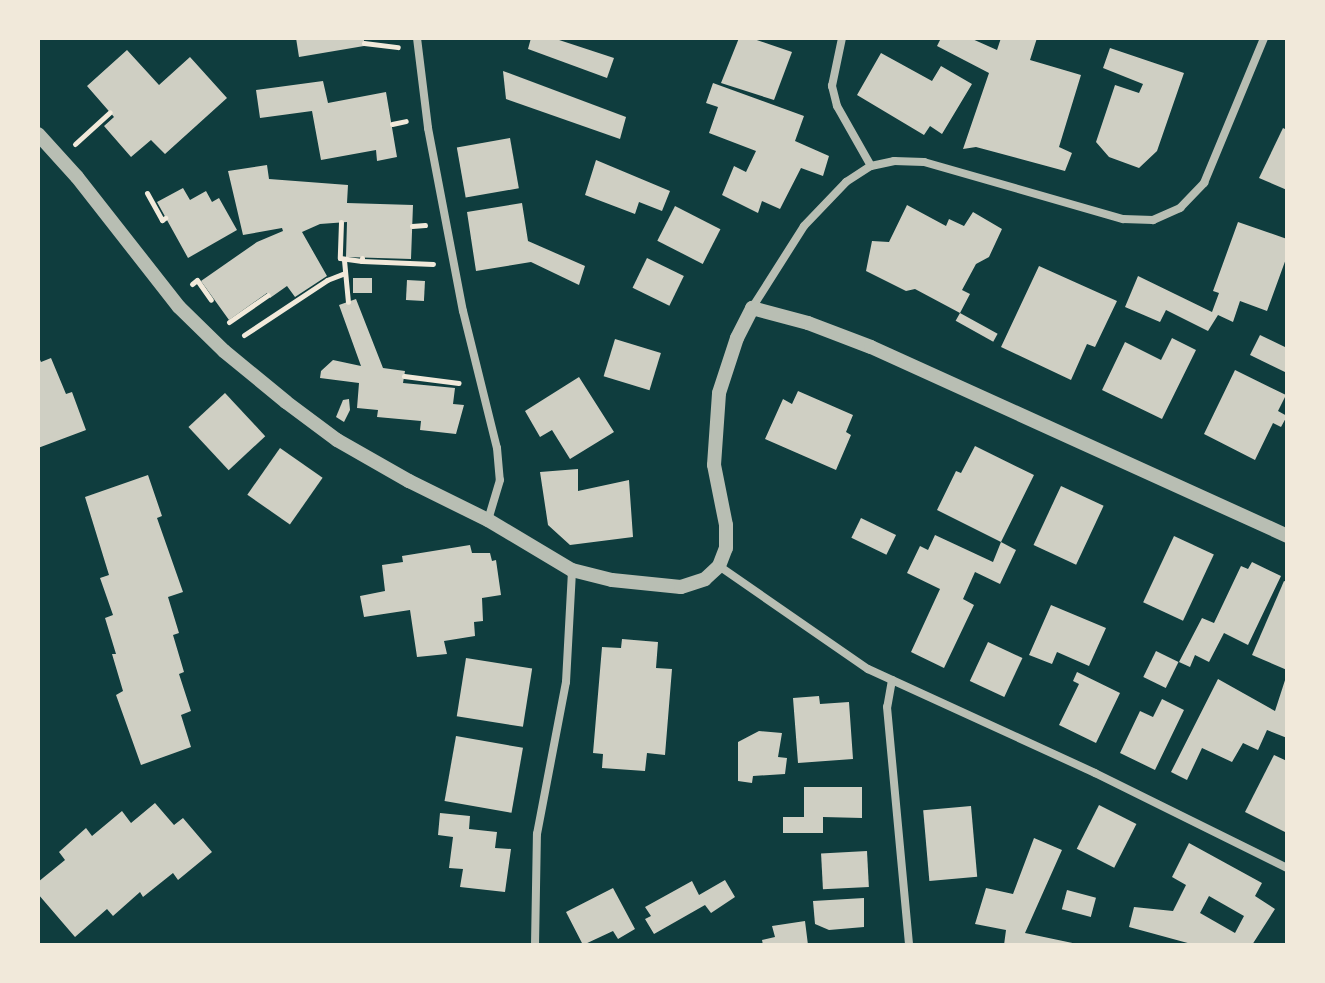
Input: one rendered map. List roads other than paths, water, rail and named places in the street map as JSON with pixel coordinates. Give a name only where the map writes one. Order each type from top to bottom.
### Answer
[{"type":"street","points":[[417,38],[428,128],[463,311],[497,448],[500,480],[496,503],[488,520]]},
{"type":"street","points":[[842,38],[832,86],[837,106],[871,166]]},
{"type":"street","points":[[38,134],[77,177],[179,307],[224,351],[337,440],[409,481],[488,520],[572,570],[612,580],[681,587],[705,579],[719,566],[726,536],[714,465],[719,393],[737,338],[752,308],[804,226],[846,182],[871,166],[894,161],[924,162],[1123,219],[1153,220],[1180,208],[1204,183],[1264,38]]},
{"type":"street","points":[[752,308],[808,323],[871,347],[1287,536]]},
{"type":"street","points":[[719,566],[834,648],[892,680],[1095,773],[1287,868]]},
{"type":"street","points":[[535,945],[537,834],[566,682],[572,570]]},
{"type":"street","points":[[892,680],[887,707],[909,945]]}]
